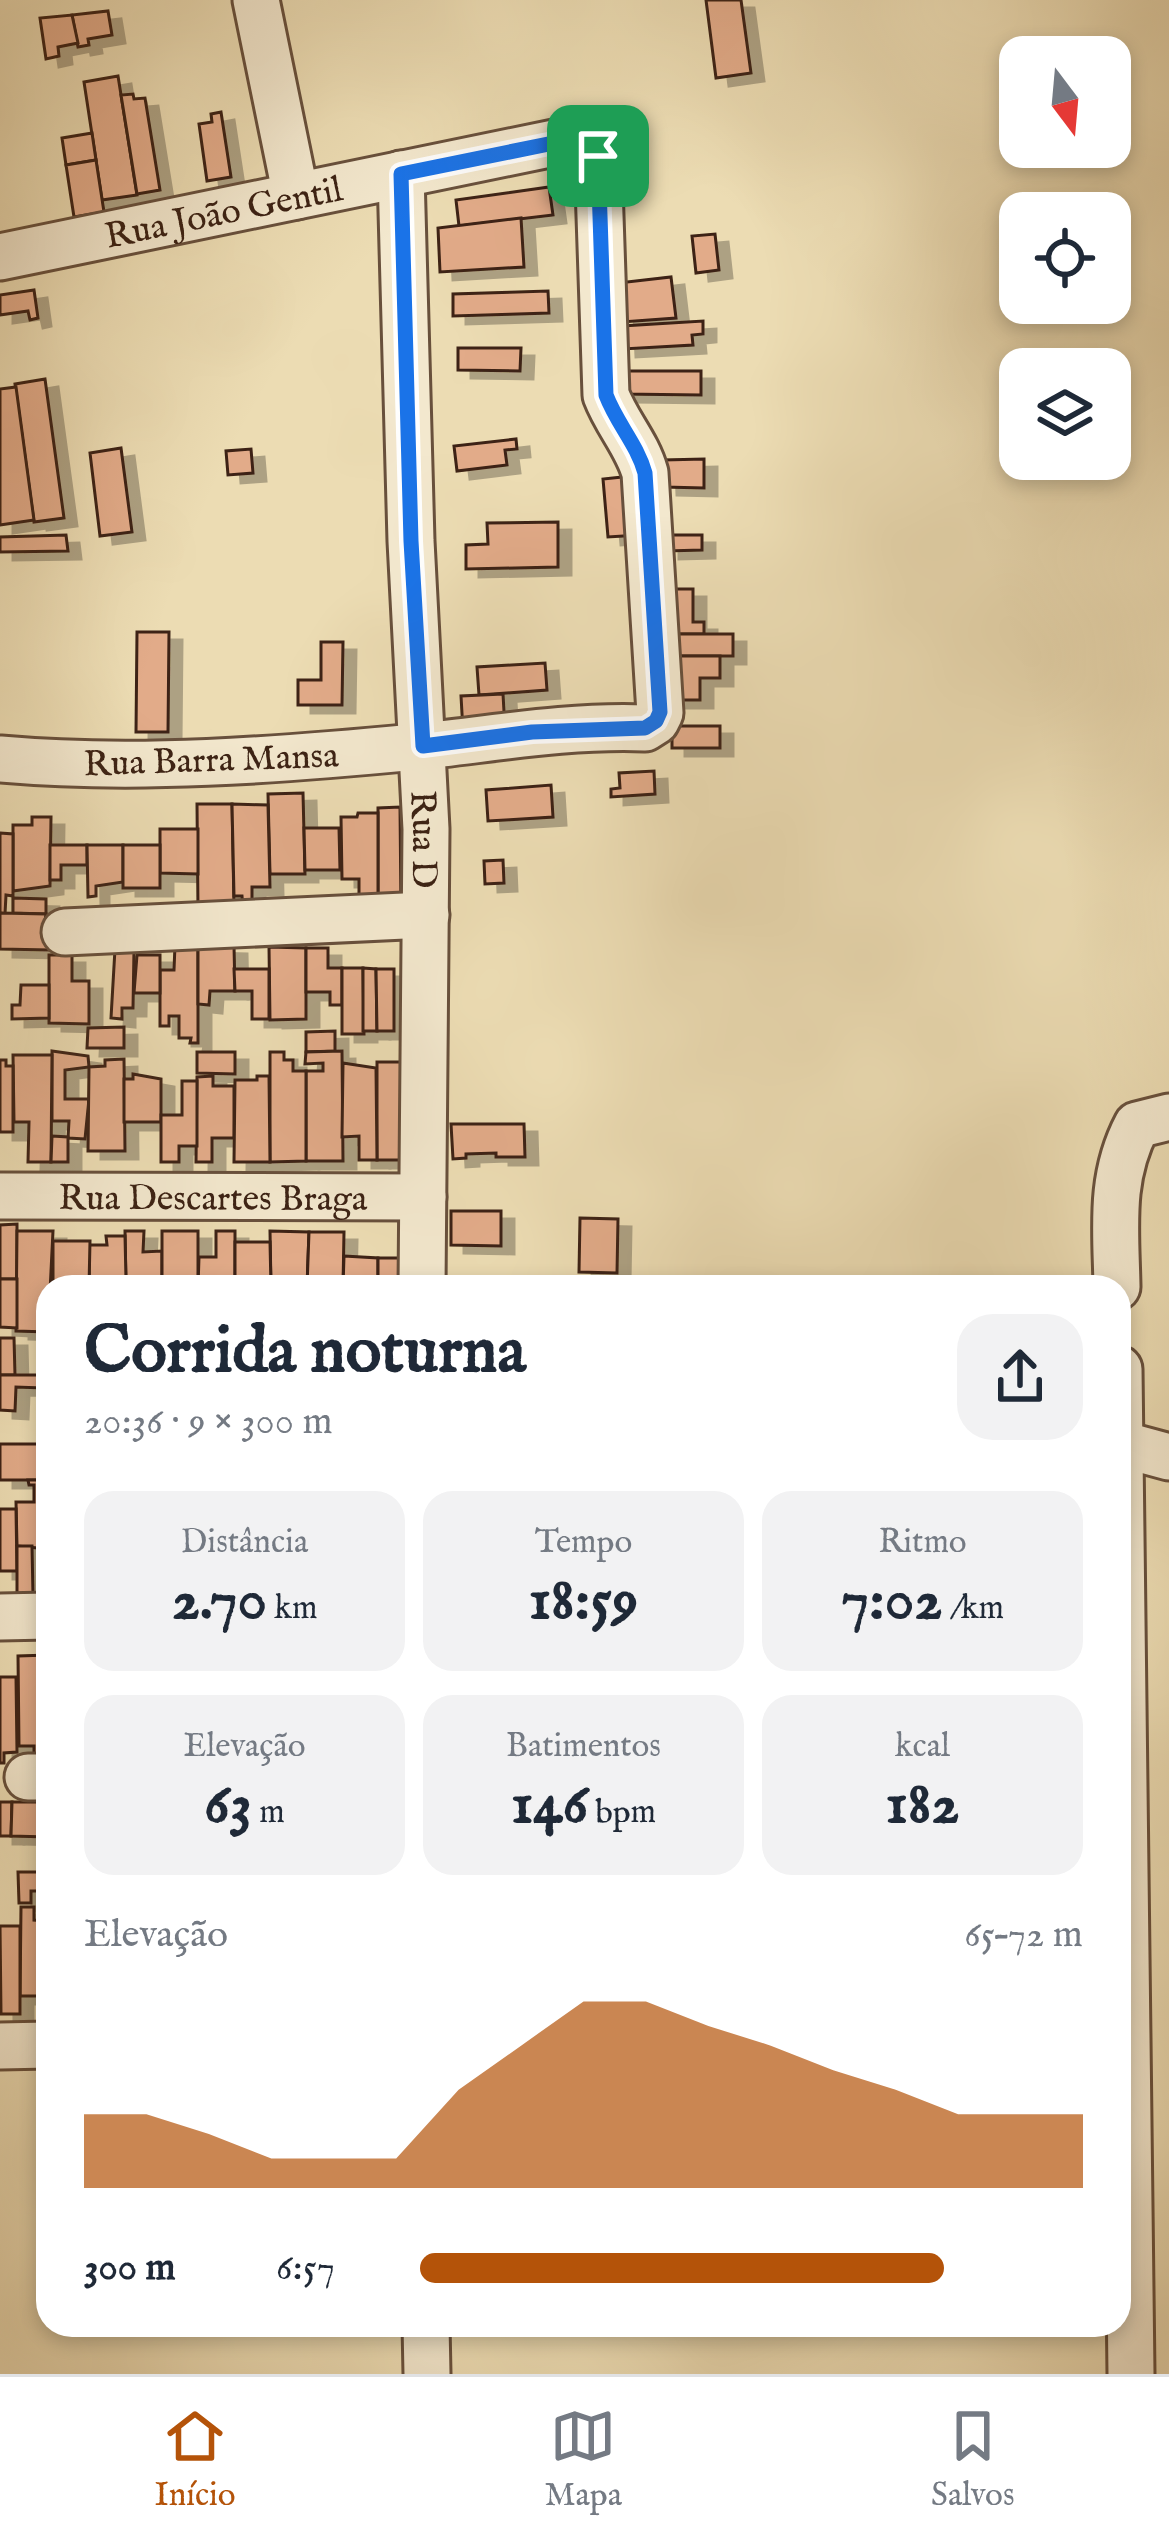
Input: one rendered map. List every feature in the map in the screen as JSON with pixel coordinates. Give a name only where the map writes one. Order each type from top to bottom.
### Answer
[{"type":"street","points":[[256,0],[296,196]]},
{"type":"street","name":"Rua João Gentil","points":[[0,257],[588,136]]},
{"type":"street","name":"Rua Barra Mansa","points":[[0,759],[67,765],[326,755],[532,732],[645,728],[656,721],[660,712],[645,473],[638,447],[606,395],[598,156],[588,136]]},
{"type":"street","name":"Rua D","points":[[401,174],[411,541],[423,746],[422,1275]]},
{"type":"street","points":[[65,932],[426,915]]},
{"type":"street","points":[[1117,1275],[1114,1185],[1122,1154],[1137,1125],[1169,1117]]},
{"type":"street","name":"Rua Descartes Braga","points":[[0,1196],[423,1197]]},
{"type":"street","points":[[1131,1447],[1169,1457]]},
{"type":"street","points":[[0,1617],[36,1616]]},
{"type":"street","points":[[0,2046],[36,2045]]},
{"type":"street","points":[[426,2337],[427,2374]]},
{"type":"street","points":[[1130,2337],[1130,2374]]},
{"type":"building","points":[[706,0],[741,0],[751,73],[716,78]]},
{"type":"building","points":[[108,11],[112,35],[88,39],[89,45],[78,47],[72,15]]},
{"type":"building","points":[[72,15],[78,43],[58,47],[59,56],[46,59],[40,18]]},
{"type":"building","points":[[118,76],[137,195],[102,200],[84,82]]},
{"type":"building","points":[[133,94],[134,99],[145,98],[160,190],[137,194],[121,95]]},
{"type":"building","points":[[221,112],[231,177],[207,181],[199,124],[212,122],[211,114]]},
{"type":"building","points":[[92,133],[96,160],[66,165],[62,138]]},
{"type":"building","points":[[96,160],[104,212],[74,217],[66,165]]},
{"type":"building","points":[[549,187],[553,215],[459,226],[456,200]]},
{"type":"building","points":[[521,218],[524,267],[440,272],[438,228]]},
{"type":"building","points":[[715,234],[719,270],[696,273],[692,236]]},
{"type":"building","points":[[671,277],[676,318],[622,322],[618,283]]},
{"type":"building","points":[[34,290],[38,318],[30,320],[28,311],[0,315],[0,295]]},
{"type":"building","points":[[548,291],[549,313],[453,316],[453,294]]},
{"type":"building","points":[[703,321],[703,334],[692,335],[693,345],[623,349],[622,326]]},
{"type":"building","points":[[458,348],[521,348],[520,371],[458,370]]},
{"type":"building","points":[[622,371],[701,371],[701,395],[622,394]]},
{"type":"building","points":[[45,379],[64,518],[34,522],[15,384]]},
{"type":"building","points":[[16,387],[34,520],[0,525],[0,389]]},
{"type":"building","points":[[516,439],[517,449],[505,450],[507,465],[457,471],[454,446]]},
{"type":"building","points":[[121,448],[132,532],[100,536],[90,453]]},
{"type":"building","points":[[251,449],[253,473],[228,475],[226,451]]},
{"type":"building","points":[[704,459],[704,488],[664,487],[663,460]]},
{"type":"building","points":[[632,476],[639,535],[608,537],[603,479]]},
{"type":"building","points":[[558,522],[558,567],[466,569],[466,545],[488,544],[487,523]]},
{"type":"building","points":[[66,535],[68,551],[0,552],[0,537]]},
{"type":"building","points":[[666,535],[702,535],[702,550],[666,551]]},
{"type":"building","points":[[666,589],[693,589],[693,622],[704,622],[704,634],[666,634]]},
{"type":"building","points":[[137,632],[169,632],[168,732],[136,732]]},
{"type":"building","points":[[669,634],[733,634],[733,656],[669,656]]},
{"type":"building","points":[[321,642],[343,642],[342,705],[298,705],[298,680],[321,680]]},
{"type":"building","points":[[669,656],[720,656],[720,678],[700,678],[700,700],[669,700]]},
{"type":"building","points":[[545,663],[547,690],[479,695],[477,667]]},
{"type":"building","points":[[503,694],[505,729],[463,731],[461,696]]},
{"type":"building","points":[[672,726],[720,726],[720,748],[672,748]]},
{"type":"building","points":[[654,771],[655,794],[611,797],[611,789],[620,788],[619,773]]},
{"type":"building","points":[[551,785],[553,817],[488,821],[486,790]]},
{"type":"building","points":[[303,793],[305,874],[270,874],[268,794]]},
{"type":"building","points":[[197,804],[232,804],[234,905],[198,910]]},
{"type":"building","points":[[232,804],[268,805],[270,887],[252,887],[252,910],[243,910],[242,896],[234,896]]},
{"type":"building","points":[[400,807],[401,908],[378,908],[378,808]]},
{"type":"building","points":[[358,813],[378,813],[378,908],[359,908],[359,879],[342,879],[341,817],[357,817]]},
{"type":"building","points":[[32,817],[51,817],[50,886],[13,891],[13,825],[32,825]]},
{"type":"building","points":[[304,828],[339,828],[340,870],[305,870]]},
{"type":"building","points":[[160,829],[198,829],[198,874],[160,873]]},
{"type":"building","points":[[0,833],[13,834],[13,896],[6,895],[5,914],[0,913]]},
{"type":"building","points":[[50,845],[87,845],[87,865],[61,865],[61,880],[50,880]]},
{"type":"building","points":[[87,845],[123,845],[123,882],[96,886],[96,896],[88,897]]},
{"type":"building","points":[[123,845],[160,845],[160,888],[123,888]]},
{"type":"building","points":[[503,860],[504,883],[485,884],[484,861]]},
{"type":"building","points":[[13,898],[46,899],[46,914],[13,913]]},
{"type":"building","points":[[0,913],[46,914],[50,950],[0,949]]},
{"type":"building","points":[[175,945],[198,945],[198,1043],[179,1038],[179,1016],[169,1016],[169,1026],[160,1026],[160,970],[174,970]]},
{"type":"building","points":[[198,945],[234,946],[235,991],[210,991],[209,1005],[198,1004]]},
{"type":"building","points":[[269,947],[306,948],[306,1019],[270,1020]]},
{"type":"building","points":[[306,948],[328,948],[328,968],[342,968],[342,1005],[330,1005],[330,992],[306,992]]},
{"type":"building","points":[[115,949],[134,950],[133,1008],[122,1008],[122,1019],[111,1018]]},
{"type":"building","points":[[49,955],[72,955],[72,981],[89,981],[89,1024],[49,1023]]},
{"type":"building","points":[[137,955],[160,955],[160,993],[134,993]]},
{"type":"building","points":[[342,968],[363,968],[364,1034],[342,1034]]},
{"type":"building","points":[[363,968],[376,969],[377,1031],[363,1031]]},
{"type":"building","points":[[234,969],[269,969],[269,1019],[252,1019],[252,991],[235,991]]},
{"type":"building","points":[[376,969],[394,969],[394,1031],[377,1031]]},
{"type":"building","points":[[21,985],[49,985],[49,1018],[12,1019],[12,1005],[20,1005]]},
{"type":"building","points":[[124,1027],[124,1048],[87,1048],[88,1028]]},
{"type":"building","points":[[335,1031],[335,1051],[306,1052],[306,1032]]},
{"type":"building","points":[[52,1051],[88,1056],[89,1067],[65,1070],[65,1099],[89,1099],[85,1139],[68,1138],[69,1121],[52,1121]]},
{"type":"building","points":[[342,1051],[343,1161],[306,1161],[306,1071],[323,1071],[323,1063],[305,1064],[306,1052]]},
{"type":"building","points":[[197,1052],[235,1052],[235,1074],[197,1073]]},
{"type":"building","points":[[270,1052],[284,1052],[284,1060],[293,1060],[293,1071],[306,1071],[306,1161],[270,1162]]},
{"type":"building","points":[[13,1055],[52,1055],[51,1162],[28,1162],[29,1122],[14,1122]]},
{"type":"building","points":[[124,1059],[125,1151],[88,1151],[89,1067]]},
{"type":"building","points":[[0,1060],[13,1066],[13,1132],[0,1132]]},
{"type":"building","points":[[377,1062],[402,1062],[402,1160],[377,1160]]},
{"type":"building","points":[[343,1063],[376,1068],[377,1160],[359,1160],[359,1136],[342,1137]]},
{"type":"building","points":[[133,1074],[161,1079],[161,1122],[124,1122],[124,1079],[133,1079]]},
{"type":"building","points":[[213,1076],[213,1086],[234,1086],[234,1138],[212,1138],[212,1162],[196,1162],[197,1077]]},
{"type":"building","points":[[257,1076],[269,1076],[270,1162],[234,1162],[235,1080],[257,1080]]},
{"type":"building","points":[[182,1081],[197,1081],[197,1146],[179,1146],[179,1162],[161,1162],[161,1115],[182,1115]]},
{"type":"building","points":[[451,1124],[524,1124],[525,1157],[496,1157],[496,1153],[453,1159]]},
{"type":"building","points":[[52,1136],[68,1137],[68,1162],[51,1162]]},
{"type":"building","points":[[451,1211],[501,1211],[501,1246],[451,1245]]},
{"type":"building","points":[[580,1218],[618,1219],[617,1273],[579,1272]]},
{"type":"building","points":[[17,1224],[17,1279],[0,1279],[0,1225]]},
{"type":"building","points":[[17,1231],[53,1231],[51,1275],[36,1275],[36,1332],[16,1331]]},
{"type":"building","points":[[125,1231],[144,1231],[143,1252],[162,1251],[162,1275],[126,1275]]},
{"type":"building","points":[[162,1231],[198,1231],[198,1275],[162,1275]]},
{"type":"building","points":[[216,1231],[235,1231],[235,1275],[198,1275],[199,1257],[216,1257]]},
{"type":"building","points":[[270,1231],[309,1232],[307,1275],[271,1275]]},
{"type":"building","points":[[309,1232],[344,1232],[343,1275],[307,1275]]},
{"type":"building","points":[[106,1236],[125,1236],[126,1275],[89,1275],[89,1245],[107,1245]]},
{"type":"building","points":[[53,1241],[90,1241],[89,1275],[53,1275]]},
{"type":"building","points":[[235,1242],[270,1242],[271,1275],[235,1275]]},
{"type":"building","points":[[344,1256],[378,1258],[378,1275],[343,1275]]},
{"type":"building","points":[[378,1258],[400,1258],[399,1275],[378,1275]]},
{"type":"building","points":[[0,1279],[17,1279],[17,1328],[0,1327]]},
{"type":"building","points":[[0,1338],[14,1338],[15,1375],[0,1375]]},
{"type":"building","points":[[0,1375],[36,1375],[36,1388],[16,1387],[15,1411],[0,1410]]},
{"type":"building","points":[[0,1444],[36,1444],[36,1480],[0,1480]]},
{"type":"building","points":[[28,1480],[36,1480],[36,1548],[17,1546],[16,1502],[34,1502],[34,1485]]},
{"type":"building","points":[[0,1509],[16,1509],[17,1571],[0,1571]]},
{"type":"building","points":[[17,1546],[32,1546],[33,1595],[17,1595]]},
{"type":"building","points":[[36,1655],[36,1766],[34,1746],[19,1746],[18,1656]]},
{"type":"building","points":[[0,1677],[16,1677],[17,1752],[4,1753],[4,1763],[0,1763]]},
{"type":"building","points":[[0,1802],[12,1802],[11,1836],[0,1836]]},
{"type":"building","points":[[12,1802],[36,1802],[36,1837],[11,1836]]},
{"type":"building","points":[[18,1872],[36,1872],[31,1903],[19,1903]]},
{"type":"building","points":[[21,1907],[34,1907],[36,1996],[20,1996]]},
{"type":"building","points":[[0,1926],[20,1926],[20,2014],[1,2014]]},
{"type":"route","points":[[588,136],[598,156],[606,395],[638,447],[645,473],[660,712],[652,726],[645,728],[532,732],[423,746],[411,541],[401,174],[588,136]]}]
